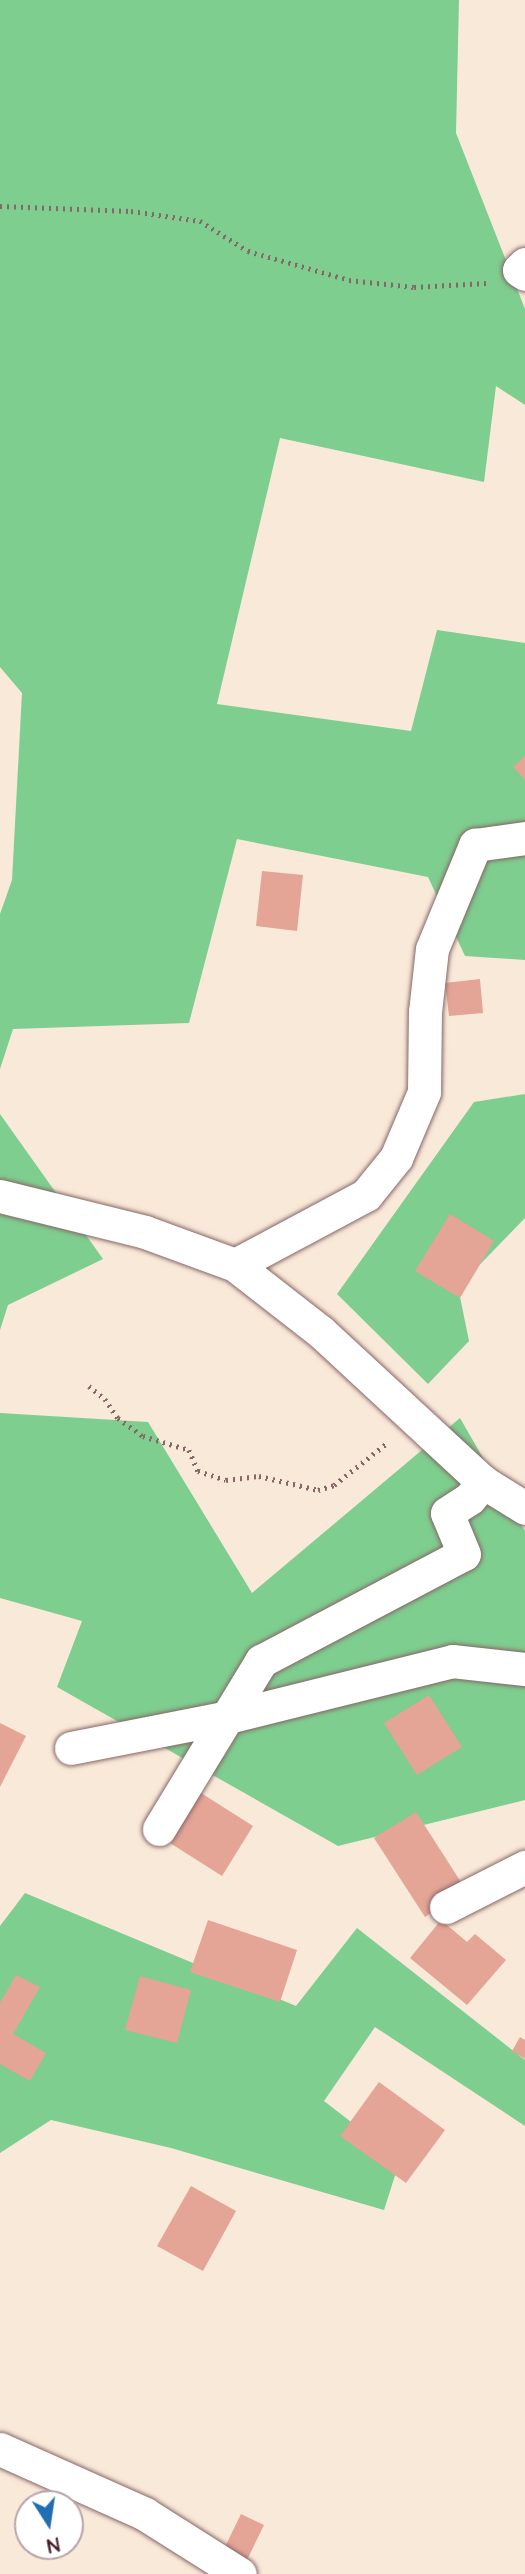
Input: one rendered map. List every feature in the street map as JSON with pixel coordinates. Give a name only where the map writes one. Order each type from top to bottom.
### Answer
[{"type":"street","points":[[235,1265],[366,1195],[397,1158],[424,1093],[425,1012],[432,949],[475,845],[525,838]]},
{"type":"street","points":[[0,1196],[145,1232],[235,1265],[321,1332],[483,1482],[525,1508]]},
{"type":"street","points":[[159,1829],[261,1661],[464,1554],[447,1513],[470,1498],[483,1482]]},
{"type":"street","points":[[71,1748],[224,1718],[452,1661],[525,1669]]},
{"type":"street","points":[[446,1907],[525,1867]]},
{"type":"street","points":[[0,2449],[145,2514],[240,2574]]},
{"type":"path","points":[[0,206],[131,211],[200,221],[248,251],[349,280],[414,287],[480,286],[523,269]]},
{"type":"path","points":[[89,1386],[105,1399],[118,1419],[143,1436],[189,1450],[198,1471],[226,1480],[259,1476],[318,1490],[334,1485],[386,1443],[397,1447]]},
{"type":"green space","points":[[0,0],[459,0],[456,133],[525,309],[525,405],[496,386],[484,482],[280,438],[217,704],[411,731],[437,630],[525,643],[525,960],[465,956],[428,877],[237,839],[189,1023],[13,1029],[0,1069],[0,914],[12,880],[22,693],[0,667]]},
{"type":"green space","points":[[525,1094],[525,1218],[458,1287],[469,1341],[428,1384],[337,1294],[474,1102]]},
{"type":"green space","points":[[0,1114],[103,1259],[8,1305],[0,1330]]},
{"type":"green space","points":[[0,1413],[148,1422],[252,1593],[460,1418],[525,1531],[525,1800],[338,1846],[57,1687],[82,1621],[0,1598]]},
{"type":"green space","points":[[25,1893],[296,2006],[357,1928],[525,2060],[525,2126],[375,2027],[324,2101],[400,2160],[384,2210],[171,2148],[51,2120],[0,2153],[0,1926]]},
{"type":"building","points":[[525,756],[525,780],[513,767]]},
{"type":"building","points":[[262,871],[303,875],[297,931],[256,926]]},
{"type":"building","points":[[480,979],[483,1013],[449,1016],[445,983]]},
{"type":"building","points":[[450,1214],[494,1241],[460,1298],[415,1271]]},
{"type":"building","points":[[429,1695],[462,1747],[417,1775],[384,1723]]},
{"type":"building","points":[[0,1723],[26,1736],[0,1787]]},
{"type":"building","points":[[201,1793],[253,1826],[222,1876],[170,1843]]},
{"type":"building","points":[[416,1812],[466,1890],[425,1917],[374,1838]]},
{"type":"building","points":[[208,1920],[297,1950],[280,2002],[190,1972]]},
{"type":"building","points":[[441,1920],[467,1942],[475,1934],[506,1960],[467,2005],[410,1958]]},
{"type":"building","points":[[16,1975],[40,1987],[13,2034],[46,2053],[30,2081],[0,2064],[0,2003]]},
{"type":"building","points":[[140,1976],[191,1990],[177,2043],[125,2030]]},
{"type":"building","points":[[520,2037],[525,2040],[525,2059],[512,2051]]},
{"type":"building","points":[[379,2082],[445,2130],[406,2183],[340,2136]]},
{"type":"building","points":[[191,2186],[236,2211],[203,2271],[157,2246]]},
{"type":"building","points":[[241,2514],[264,2525],[245,2564],[222,2553]]}]
